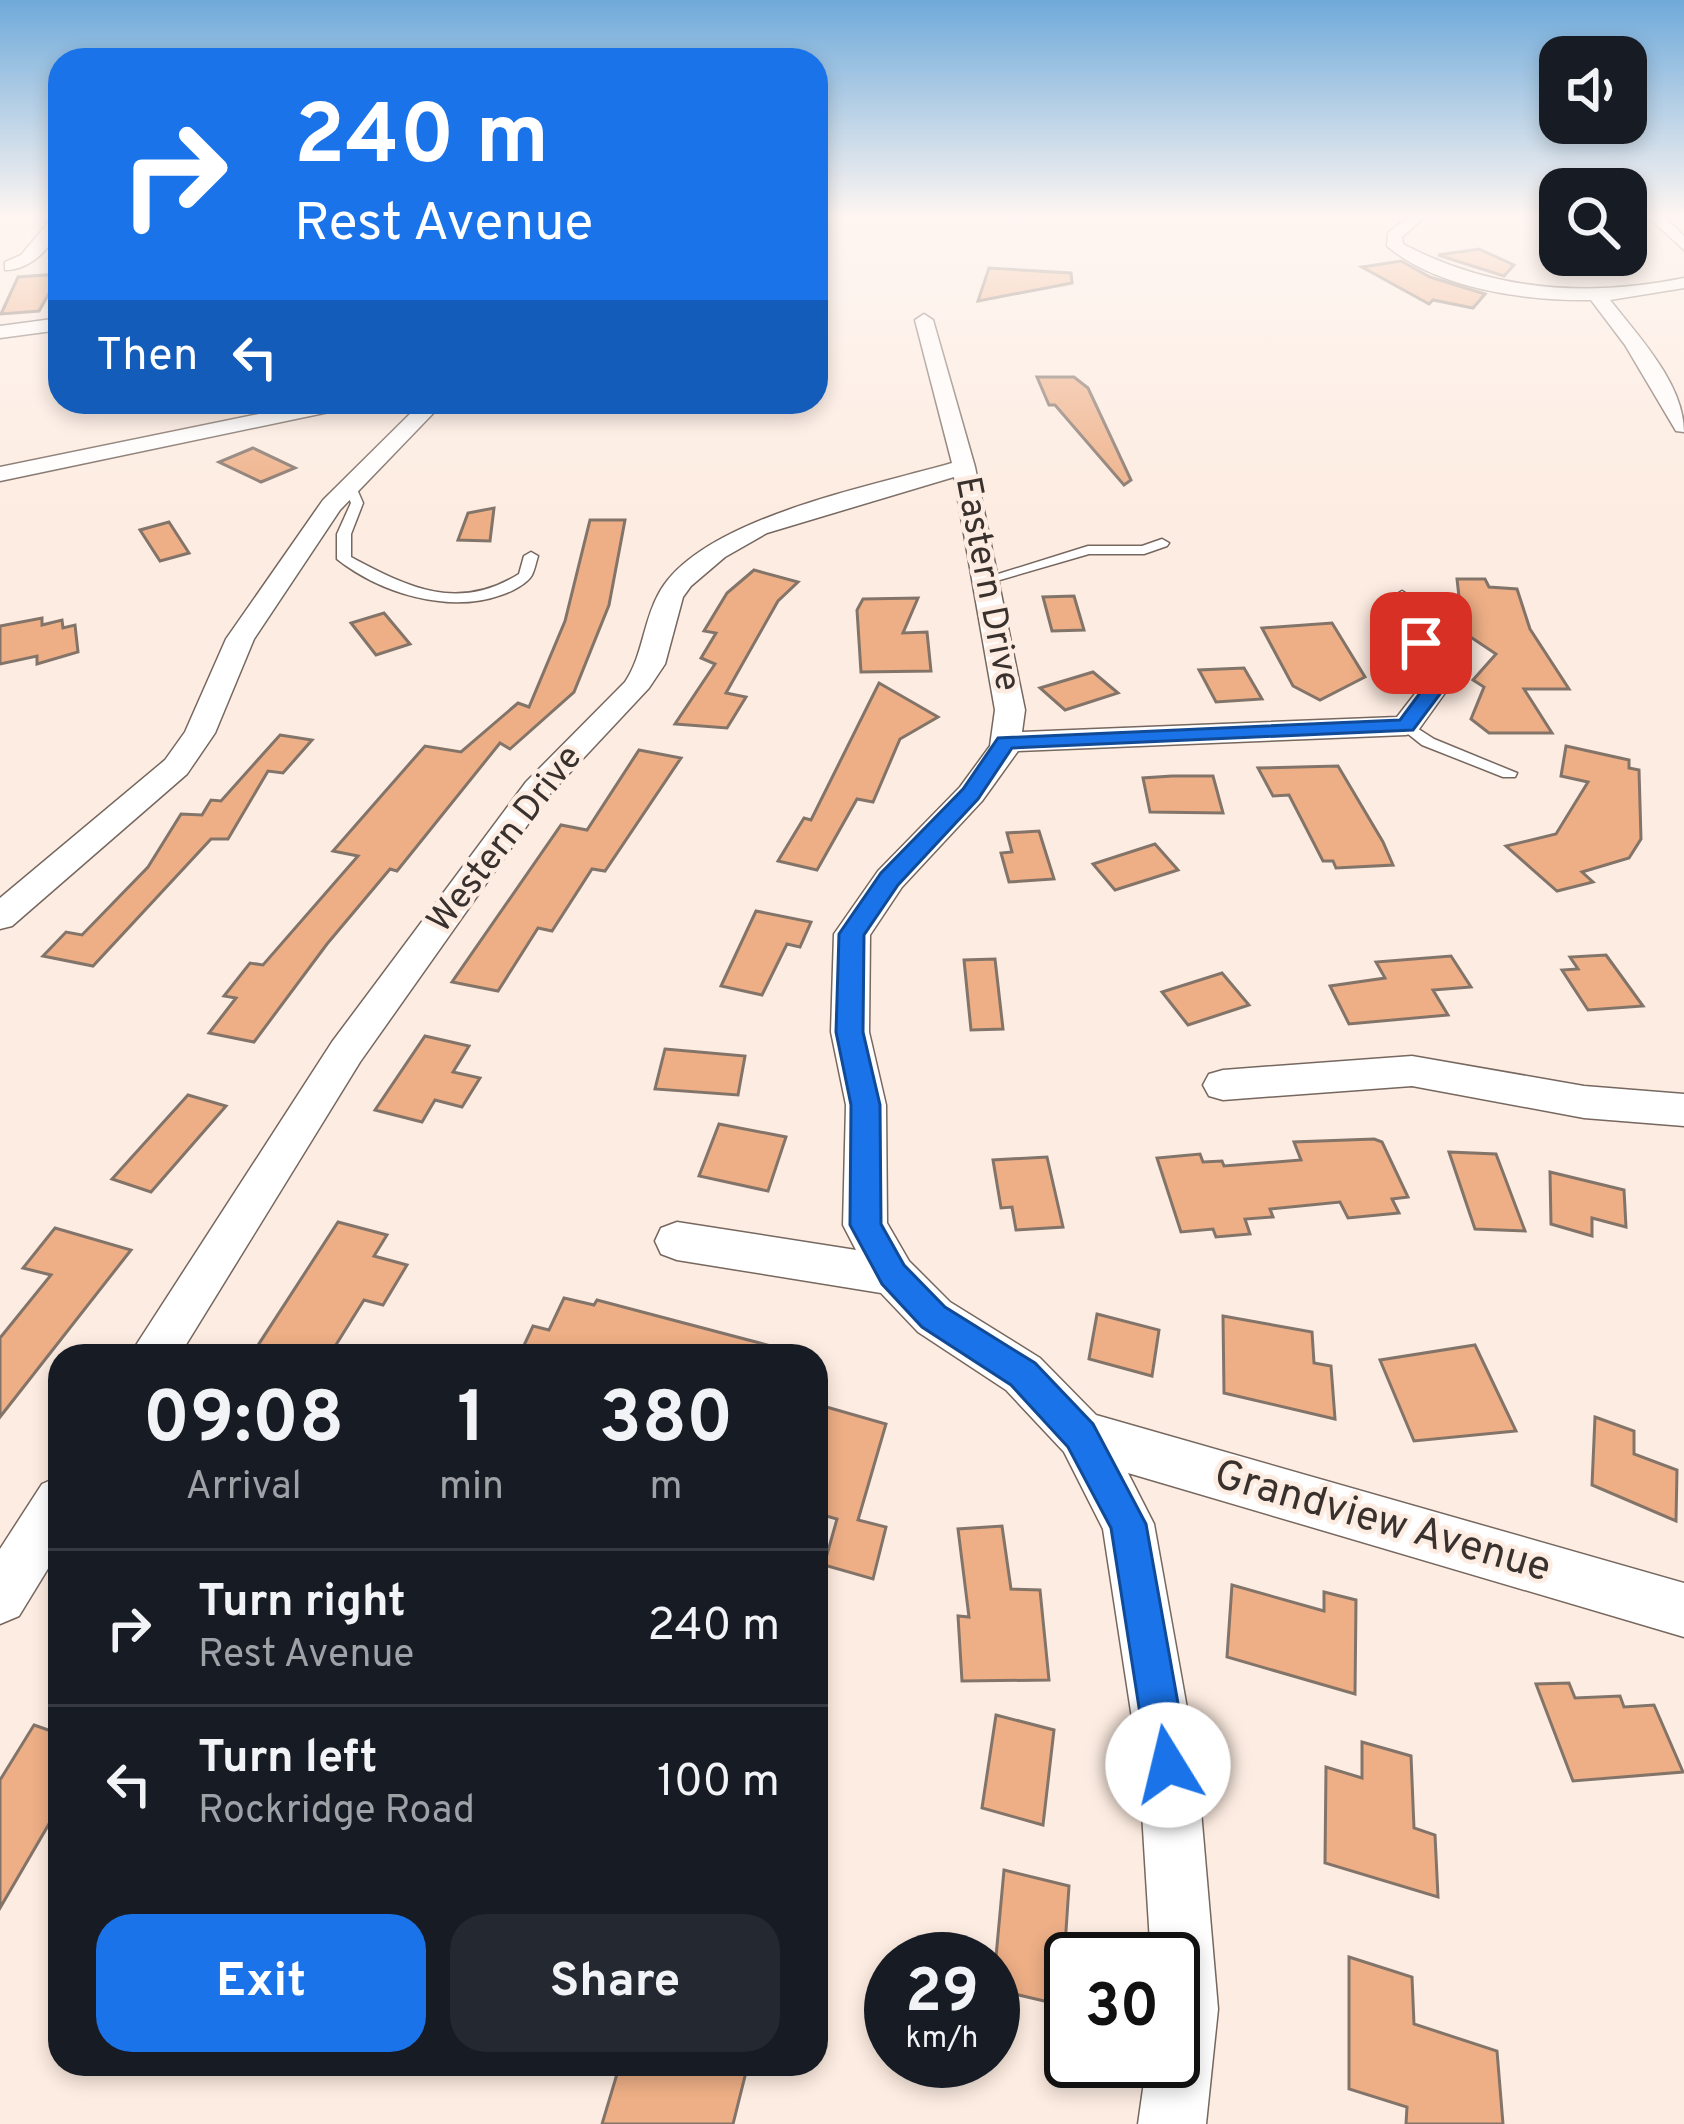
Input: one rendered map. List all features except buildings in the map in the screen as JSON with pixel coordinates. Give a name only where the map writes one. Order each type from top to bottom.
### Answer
[{"type":"street","points":[[1613,316],[1684,426]]},
{"type":"street","name":"Eastern Drive","points":[[924,320],[964,467],[1010,710],[1006,742],[970,794],[890,879],[852,934],[850,1032],[866,1105],[866,1225],[893,1275],[934,1317],[1023,1374],[1081,1436],[1128,1524],[1168,1765],[1186,2009],[1172,2124]]},
{"type":"street","points":[[0,332],[48,326]]},
{"type":"street","points":[[0,474],[290,414]]},
{"type":"street","points":[[0,917],[176,767],[200,734],[241,639],[331,506],[422,414]]},
{"type":"street","name":"Western Drive","points":[[160,1344],[346,1052],[537,789],[635,688],[651,664],[670,596],[682,581],[716,552],[758,529],[964,467]]},
{"type":"street","points":[[1006,742],[1406,726],[1436,686],[1402,599]]},
{"type":"street","points":[[1223,1085],[1412,1071],[1584,1102],[1684,1110]]},
{"type":"street","points":[[676,1241],[893,1275]]},
{"type":"street","name":"Grandview Avenue","points":[[1081,1436],[1684,1610]]},
{"type":"street","points":[[0,1597],[48,1521]]},
{"type":"lane","points":[[350,487],[357,502],[344,534],[344,559],[430,597],[464,601],[501,591],[525,576],[531,556]]},
{"type":"lane","points":[[986,580],[1088,550],[1144,550],[1162,544]]},
{"type":"lane","points":[[1406,726],[1428,742],[1509,772]]},
{"type":"route","points":[[1168,1765],[1128,1524],[1081,1436],[1023,1374],[934,1317],[893,1275],[866,1225],[866,1105],[850,1032],[852,934],[890,879],[970,794],[1006,742],[1406,726],[1436,686],[1421,643]]}]
